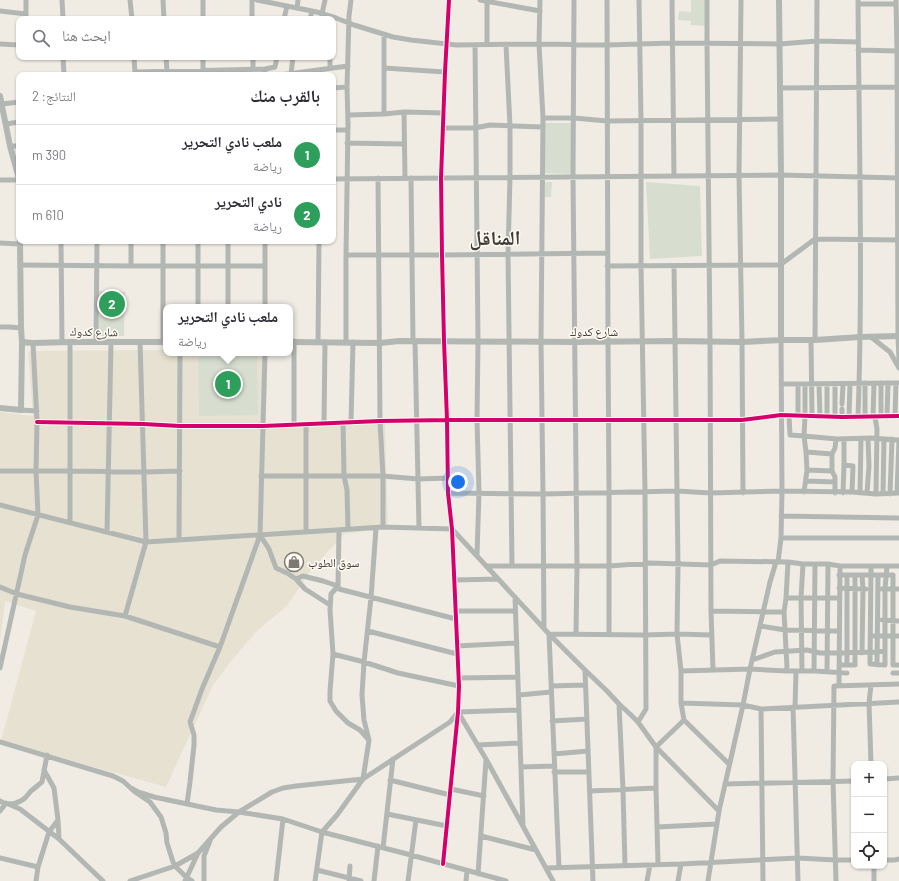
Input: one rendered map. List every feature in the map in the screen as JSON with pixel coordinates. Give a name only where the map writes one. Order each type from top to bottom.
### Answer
[{"type":"street","points":[[0,11],[26,16],[26,0]]},
{"type":"street","points":[[62,0],[63,16]]},
{"type":"street","points":[[130,0],[132,16]]},
{"type":"street","points":[[162,0],[164,16]]},
{"type":"street","points":[[203,0],[203,16]]},
{"type":"street","points":[[252,0],[252,16]]},
{"type":"street","points":[[257,0],[270,1],[327,16]]},
{"type":"street","points":[[297,8],[298,0]]},
{"type":"street","points":[[322,14],[325,0]]},
{"type":"street","points":[[351,0],[347,87],[348,130],[346,179],[346,255],[350,342],[351,422]]},
{"type":"street","points":[[443,864],[458,712],[459,686],[452,529],[448,493],[442,255],[441,178],[449,0]]},
{"type":"street","points":[[480,0],[540,11]]},
{"type":"street","points":[[540,0],[539,44],[543,118],[541,342],[544,628]]},
{"type":"street","points":[[574,0],[574,254],[577,566],[576,634]]},
{"type":"street","points":[[607,0],[609,634]]},
{"type":"street","points":[[638,722],[646,709],[639,0]]},
{"type":"street","points":[[672,0],[674,176]]},
{"type":"street","points":[[707,0],[706,43],[710,342],[711,635],[713,670]]},
{"type":"street","points":[[741,0],[739,175],[743,493]]},
{"type":"street","points":[[708,881],[719,811],[729,764],[763,611],[770,582],[777,562],[781,538],[781,175],[779,0]]},
{"type":"street","points":[[812,416],[817,0]]},
{"type":"street","points":[[487,1],[487,44]]},
{"type":"street","points":[[858,417],[860,240],[858,2],[896,2],[898,16],[899,362]]},
{"type":"street","points":[[285,16],[287,6]]},
{"type":"street","points":[[311,16],[312,11]]},
{"type":"street","points":[[336,19],[384,35],[456,46],[487,44],[607,45],[673,43],[780,44],[858,42]]},
{"type":"street","points":[[384,35],[384,114]]},
{"type":"street","points":[[0,44],[16,45]]},
{"type":"street","points":[[475,45],[478,341],[477,420],[479,493],[477,555]]},
{"type":"street","points":[[506,45],[510,126],[508,254],[512,566]]},
{"type":"street","points":[[858,50],[897,50]]},
{"type":"street","points":[[63,60],[64,72]]},
{"type":"street","points":[[134,60],[135,72]]},
{"type":"street","points":[[167,60],[170,72]]},
{"type":"street","points":[[203,60],[203,70]]},
{"type":"street","points":[[249,71],[252,60]]},
{"type":"street","points":[[233,72],[276,68],[277,60]]},
{"type":"street","points":[[293,60],[295,72]]},
{"type":"street","points":[[330,60],[330,68]]},
{"type":"street","points":[[320,72],[330,68],[348,66]]},
{"type":"street","points":[[384,68],[445,72]]},
{"type":"street","points":[[198,72],[203,70],[208,72]]},
{"type":"street","points":[[336,88],[347,87]]},
{"type":"street","points":[[780,88],[898,87]]},
{"type":"street","points":[[16,102],[1,101],[16,169]]},
{"type":"street","points":[[348,115],[404,112],[444,113]]},
{"type":"street","points":[[404,112],[405,178]]},
{"type":"street","points":[[543,118],[574,118],[607,121],[780,119]]},
{"type":"street","points":[[6,124],[16,122]]},
{"type":"street","points":[[444,128],[476,128],[490,125],[542,127]]},
{"type":"street","points":[[336,130],[348,130]]},
{"type":"street","points":[[347,143],[404,144]]},
{"type":"street","points":[[10,146],[16,146]]},
{"type":"street","points":[[336,179],[739,175],[859,176],[898,178]]},
{"type":"street","points":[[378,178],[380,421],[383,476],[383,527]]},
{"type":"street","points":[[411,178],[411,256],[419,528]]},
{"type":"street","points":[[0,180],[16,180]]},
{"type":"street","points":[[607,266],[780,265],[815,239],[898,240]]},
{"type":"street","points":[[0,243],[16,243]]},
{"type":"street","points":[[20,244],[22,342],[21,410]]},
{"type":"street","points":[[61,244],[62,342]]},
{"type":"street","points":[[96,342],[97,244]]},
{"type":"street","points":[[131,244],[131,266]]},
{"type":"street","points":[[163,244],[164,304]]},
{"type":"street","points":[[198,244],[198,304]]},
{"type":"street","points":[[228,244],[228,304]]},
{"type":"street","points":[[264,244],[265,304]]},
{"type":"street","points":[[319,244],[324,423]]},
{"type":"street","points":[[346,255],[411,256],[607,253]]},
{"type":"street","points":[[20,265],[265,266]]},
{"type":"street","points":[[674,266],[678,565],[677,634],[681,671],[682,703],[684,720],[729,764]]},
{"type":"street","points":[[0,327],[10,326],[21,328]]},
{"type":"street","name":"شارع كدوك","points":[[293,342],[742,342],[898,336]]},
{"type":"street","points":[[871,337],[890,352],[899,368]]},
{"type":"street","name":"شارع كدوك","points":[[22,342],[163,342]]},
{"type":"street","points":[[70,342],[70,522]]},
{"type":"street","points":[[125,616],[146,542],[140,342]]},
{"type":"street","points":[[0,668],[25,555],[38,514],[36,471],[37,411],[33,343]]},
{"type":"street","points":[[107,532],[111,343]]},
{"type":"street","points":[[179,540],[180,356]]},
{"type":"street","points":[[187,804],[194,745],[194,735],[190,722],[220,647],[260,535],[265,356]]},
{"type":"street","points":[[292,356],[294,424]]},
{"type":"street","points":[[865,383],[865,416]]},
{"type":"street","points":[[874,383],[877,439],[876,494]]},
{"type":"street","points":[[876,416],[881,383]]},
{"type":"street","points":[[887,416],[888,383]]},
{"type":"street","points":[[37,422],[180,426],[263,426],[417,420],[742,420],[781,415],[842,417],[897,416],[898,383],[781,384]]},
{"type":"street","points":[[798,384],[798,415]]},
{"type":"street","points":[[804,492],[807,470],[804,436],[805,384]]},
{"type":"street","points":[[820,384],[820,416]]},
{"type":"street","points":[[826,384],[827,416]]},
{"type":"street","points":[[835,384],[835,416]]},
{"type":"street","points":[[842,417],[843,384]]},
{"type":"street","points":[[849,417],[850,384]]},
{"type":"street","points":[[0,408],[37,411]]},
{"type":"street","points":[[448,493],[543,494],[677,490],[710,493],[782,491],[835,493],[852,492],[876,494],[898,493],[899,440],[836,439],[790,435],[789,415]]},
{"type":"street","points":[[343,422],[344,476],[347,490],[348,529]]},
{"type":"street","points":[[306,424],[306,532]]},
{"type":"street","points":[[835,493],[835,477],[832,471],[832,454],[835,448],[836,439]]},
{"type":"street","points":[[843,492],[844,439]]},
{"type":"street","points":[[860,493],[861,439]]},
{"type":"street","points":[[867,493],[869,466],[868,439]]},
{"type":"street","points":[[883,494],[884,439]]},
{"type":"street","points":[[890,494],[892,439]]},
{"type":"street","points":[[806,452],[832,454]]},
{"type":"street","points":[[844,465],[898,465]]},
{"type":"street","points":[[852,492],[853,466]]},
{"type":"street","points":[[807,470],[832,471]]},
{"type":"street","points":[[0,472],[180,471]]},
{"type":"street","points":[[261,476],[383,476],[418,479],[448,478]]},
{"type":"street","points":[[806,481],[835,482]]},
{"type":"street","points":[[0,505],[146,542],[383,527],[452,529],[549,634],[638,722],[656,747],[719,811]]},
{"type":"street","points":[[781,516],[899,518]]},
{"type":"street","points":[[363,778],[368,740],[364,720],[362,695],[376,528]]},
{"type":"street","points":[[339,530],[338,586],[331,594],[330,605],[333,654],[330,701],[336,711],[348,723],[360,730],[368,740]]},
{"type":"street","points":[[260,535],[269,549],[276,568],[296,579],[305,589],[330,605]]},
{"type":"street","points":[[781,538],[899,538]]},
{"type":"street","points":[[486,566],[609,566],[645,564],[711,566],[720,561],[788,562],[840,566],[899,566]]},
{"type":"street","points":[[786,671],[784,612],[788,562]]},
{"type":"street","points":[[802,564],[802,671]]},
{"type":"street","points":[[814,671],[815,564]]},
{"type":"street","points":[[827,672],[828,564]]},
{"type":"street","points":[[839,686],[840,566]]},
{"type":"street","points":[[871,566],[870,664],[877,665],[885,665],[885,589],[887,566]]},
{"type":"street","points":[[839,575],[893,575],[896,589],[896,636],[893,665],[899,665]]},
{"type":"street","points":[[847,575],[847,665]]},
{"type":"street","points":[[839,665],[855,664],[855,575]]},
{"type":"street","points":[[862,575],[862,653]]},
{"type":"street","points":[[877,665],[878,575]]},
{"type":"street","points":[[296,579],[303,576],[338,586],[339,589],[342,590],[456,619]]},
{"type":"street","points":[[454,580],[498,579]]},
{"type":"street","points":[[0,587],[17,594],[70,607],[125,616],[220,647]]},
{"type":"street","points":[[839,588],[896,589]]},
{"type":"street","points":[[515,597],[523,826]]},
{"type":"street","points":[[786,598],[827,598],[847,604],[896,604]]},
{"type":"street","points":[[455,611],[515,611]]},
{"type":"street","points":[[711,611],[784,612]]},
{"type":"street","points":[[839,620],[896,621]]},
{"type":"street","points":[[760,626],[785,630],[827,631],[847,636],[896,636]]},
{"type":"street","points":[[368,631],[457,654]]},
{"type":"street","points":[[549,634],[711,635]]},
{"type":"street","points":[[549,634],[559,868]]},
{"type":"street","points":[[457,646],[517,643]]},
{"type":"street","points":[[752,660],[775,652],[807,650],[814,652],[862,653],[885,651]]},
{"type":"street","points":[[333,654],[398,673],[459,686]]},
{"type":"street","points":[[681,671],[750,669],[847,673]]},
{"type":"street","points":[[585,670],[593,881]]},
{"type":"street","points":[[796,671],[794,707],[798,881]]},
{"type":"street","points":[[458,678],[518,677]]},
{"type":"street","points":[[836,881],[833,781],[834,686],[899,684]]},
{"type":"street","points":[[551,686],[585,685]]},
{"type":"street","points":[[871,685],[869,703],[871,761]]},
{"type":"street","points":[[519,695],[551,692]]},
{"type":"street","points":[[682,703],[743,705],[761,709],[899,702]]},
{"type":"street","points":[[619,704],[625,866]]},
{"type":"street","points":[[761,709],[763,881]]},
{"type":"street","points":[[315,881],[322,832],[337,815],[363,778],[450,722],[458,712],[519,710]]},
{"type":"street","points":[[458,712],[486,759],[553,881]]},
{"type":"street","points":[[552,721],[587,719]]},
{"type":"street","points":[[658,864],[656,747],[684,720]]},
{"type":"street","points":[[0,742],[47,755],[113,776],[123,781],[150,802],[161,817],[173,862],[188,880],[198,853]]},
{"type":"street","points":[[478,745],[520,743]]},
{"type":"street","points":[[554,754],[588,751]]},
{"type":"street","points":[[6,803],[10,804],[24,798],[42,782],[47,755]]},
{"type":"street","points":[[374,881],[387,814],[393,759]]},
{"type":"street","points":[[478,874],[486,759]]},
{"type":"street","points":[[521,767],[589,772]]},
{"type":"street","points":[[44,770],[54,788],[59,839]]},
{"type":"street","points":[[130,881],[175,866],[198,853],[238,812],[272,792],[283,788],[296,786],[363,778]]},
{"type":"street","points":[[887,780],[899,778]]},
{"type":"street","points":[[390,780],[450,792],[484,796]]},
{"type":"street","points":[[725,784],[851,781]]},
{"type":"street","points":[[131,788],[154,797],[216,810],[283,819],[322,832],[503,881]]},
{"type":"street","points":[[590,791],[656,788]]},
{"type":"street","points":[[0,800],[20,809],[38,822],[59,839],[103,881]]},
{"type":"street","points":[[0,811],[6,803]]},
{"type":"street","points":[[387,814],[447,826]]},
{"type":"street","points":[[276,881],[283,819]]},
{"type":"street","points":[[36,881],[38,867],[49,832],[58,820]]},
{"type":"street","points":[[408,881],[416,820]]},
{"type":"street","points":[[657,827],[717,824]]},
{"type":"street","points":[[481,836],[536,850]]},
{"type":"street","points":[[204,881],[204,856],[212,838]]},
{"type":"street","points":[[0,858],[38,867]]},
{"type":"street","points":[[546,868],[681,864],[798,858],[851,860]]},
{"type":"street","points":[[887,860],[899,859]]},
{"type":"street","points":[[678,881],[681,864]]},
{"type":"street","points":[[647,881],[650,865]]},
{"type":"street","points":[[349,879],[350,866]]},
{"type":"street","points":[[874,869],[874,881]]},
{"type":"street","points":[[317,870],[361,881]]},
{"type":"street","points":[[466,881],[467,871]]},
{"type":"shaded area","points":[[691,0],[706,0],[706,26],[691,25],[691,21],[678,20],[679,11],[691,12]]},
{"type":"shaded area","points":[[545,123],[572,123],[572,174],[543,173]]},
{"type":"shaded area","points":[[545,182],[552,182],[551,197],[545,197]]},
{"type":"shaded area","points":[[646,182],[700,186],[702,256],[650,259]]},
{"type":"shaded area","points":[[99,291],[125,292],[124,336],[99,336]]},
{"type":"shaded area","points":[[163,350],[163,356],[263,356],[262,427],[385,423],[388,528],[344,534],[311,570],[287,606],[258,630],[232,660],[213,685],[166,787],[1,741],[36,611],[5,601],[0,641],[0,412],[33,416],[28,351]]},
{"type":"shaded area","points":[[198,356],[257,356],[258,415],[199,416]]},
{"type":"cycle path","points":[[443,864],[458,712],[459,686],[452,529],[448,493],[442,255],[441,178],[449,0]]},
{"type":"cycle path","points":[[37,422],[180,426],[263,426],[380,421],[742,420],[781,415],[842,417],[899,416]]},
{"type":"place","name":"نادي التحرير","points":[[112,304]]},
{"type":"place","name":"ملعب نادي التحرير","points":[[228,384]]},
{"type":"place","name":"سوق الطوب","points":[[294,562]]},
{"type":"district","name":"المناقل","points":[[495,237]]}]
